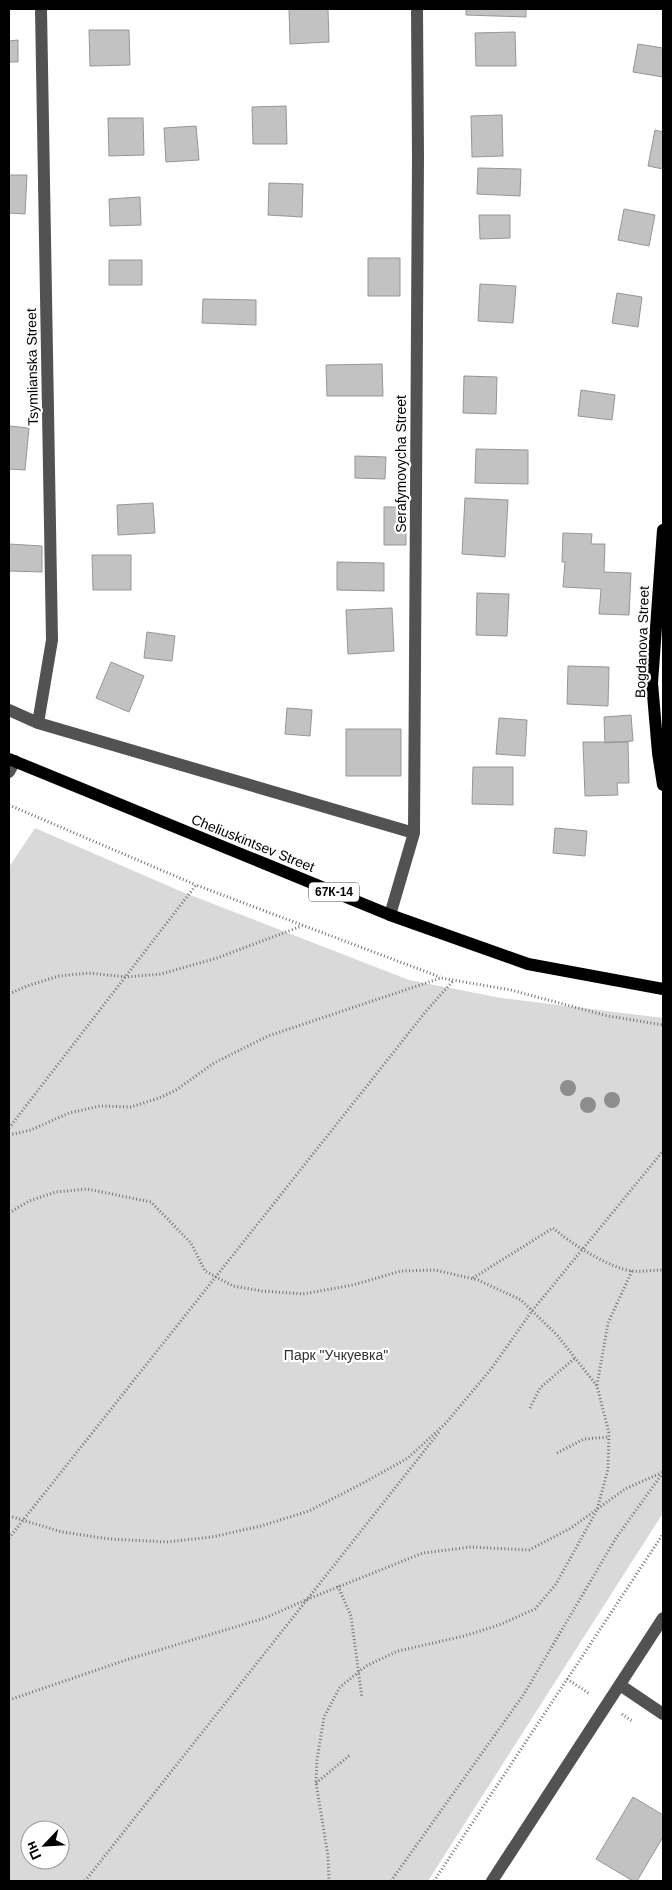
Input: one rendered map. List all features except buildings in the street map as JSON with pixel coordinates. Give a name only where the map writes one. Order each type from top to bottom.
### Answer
[{"type":"main road","name":"Bogdanova Street","points":[[663,535],[652,683],[658,753],[663,785]]},
{"type":"main road","name":"Cheliuskintsev Street","points":[[11,764],[390,915],[528,964],[663,989]]},
{"type":"street","name":"Tsymlianska Street","points":[[38,723],[52,640],[41,9]]},
{"type":"street","name":"Serafymovycha Street","points":[[390,915],[414,833],[418,166],[417,9]]},
{"type":"street","points":[[9,710],[38,723],[414,833]]},
{"type":"street","points":[[492,1881],[663,1618]]},
{"type":"street","points":[[620,1685],[663,1714]]},
{"type":"path","points":[[9,805],[196,886],[441,978],[511,990],[608,1016],[663,1025]]},
{"type":"path","points":[[9,1128],[196,886]]},
{"type":"path","points":[[9,994],[27,986],[60,976],[89,973],[126,977],[161,974],[217,958],[302,926]]},
{"type":"path","points":[[9,1135],[31,1130],[69,1113],[100,1106],[131,1107],[159,1098],[176,1090],[214,1063],[268,1036],[441,978]]},
{"type":"path","points":[[9,1538],[426,1010],[454,980]]},
{"type":"path","points":[[85,1881],[446,1423],[491,1369],[532,1311],[663,1151]]},
{"type":"path","points":[[9,1212],[29,1201],[56,1192],[86,1189],[151,1202],[192,1243],[205,1271],[233,1286],[262,1291],[303,1294],[353,1285],[401,1271],[435,1270],[472,1279],[521,1300],[557,1335],[597,1386]]},
{"type":"path","points":[[472,1279],[553,1228],[582,1249],[632,1271],[663,1270]]},
{"type":"path","points":[[329,1881],[328,1856],[316,1783],[317,1760],[324,1717],[340,1687],[360,1670],[398,1651],[464,1636],[499,1625],[535,1609],[556,1584],[597,1510],[608,1469],[609,1437],[597,1386],[608,1323],[632,1271]]},
{"type":"path","points":[[530,1408],[540,1388],[575,1358]]},
{"type":"path","points":[[10,1516],[62,1532],[110,1539],[167,1542],[212,1538],[261,1526],[309,1511],[408,1458],[446,1423]]},
{"type":"path","points":[[557,1453],[584,1439],[609,1437]]},
{"type":"path","points":[[9,1700],[126,1660],[255,1622],[338,1586],[423,1553],[471,1547],[529,1550],[571,1528],[625,1489],[663,1472]]},
{"type":"path","points":[[391,1881],[524,1694],[616,1538],[663,1472]]},
{"type":"path","points":[[434,1881],[663,1534]]},
{"type":"path","points":[[338,1586],[351,1616],[360,1670],[362,1698]]},
{"type":"path","points":[[316,1783],[350,1755]]},
{"type":"green space","name":"Парк \"Учкуевка\"","points":[[35,828],[180,891],[409,980],[501,998],[663,1018],[663,1513],[428,1881],[9,1881],[9,867]]}]
